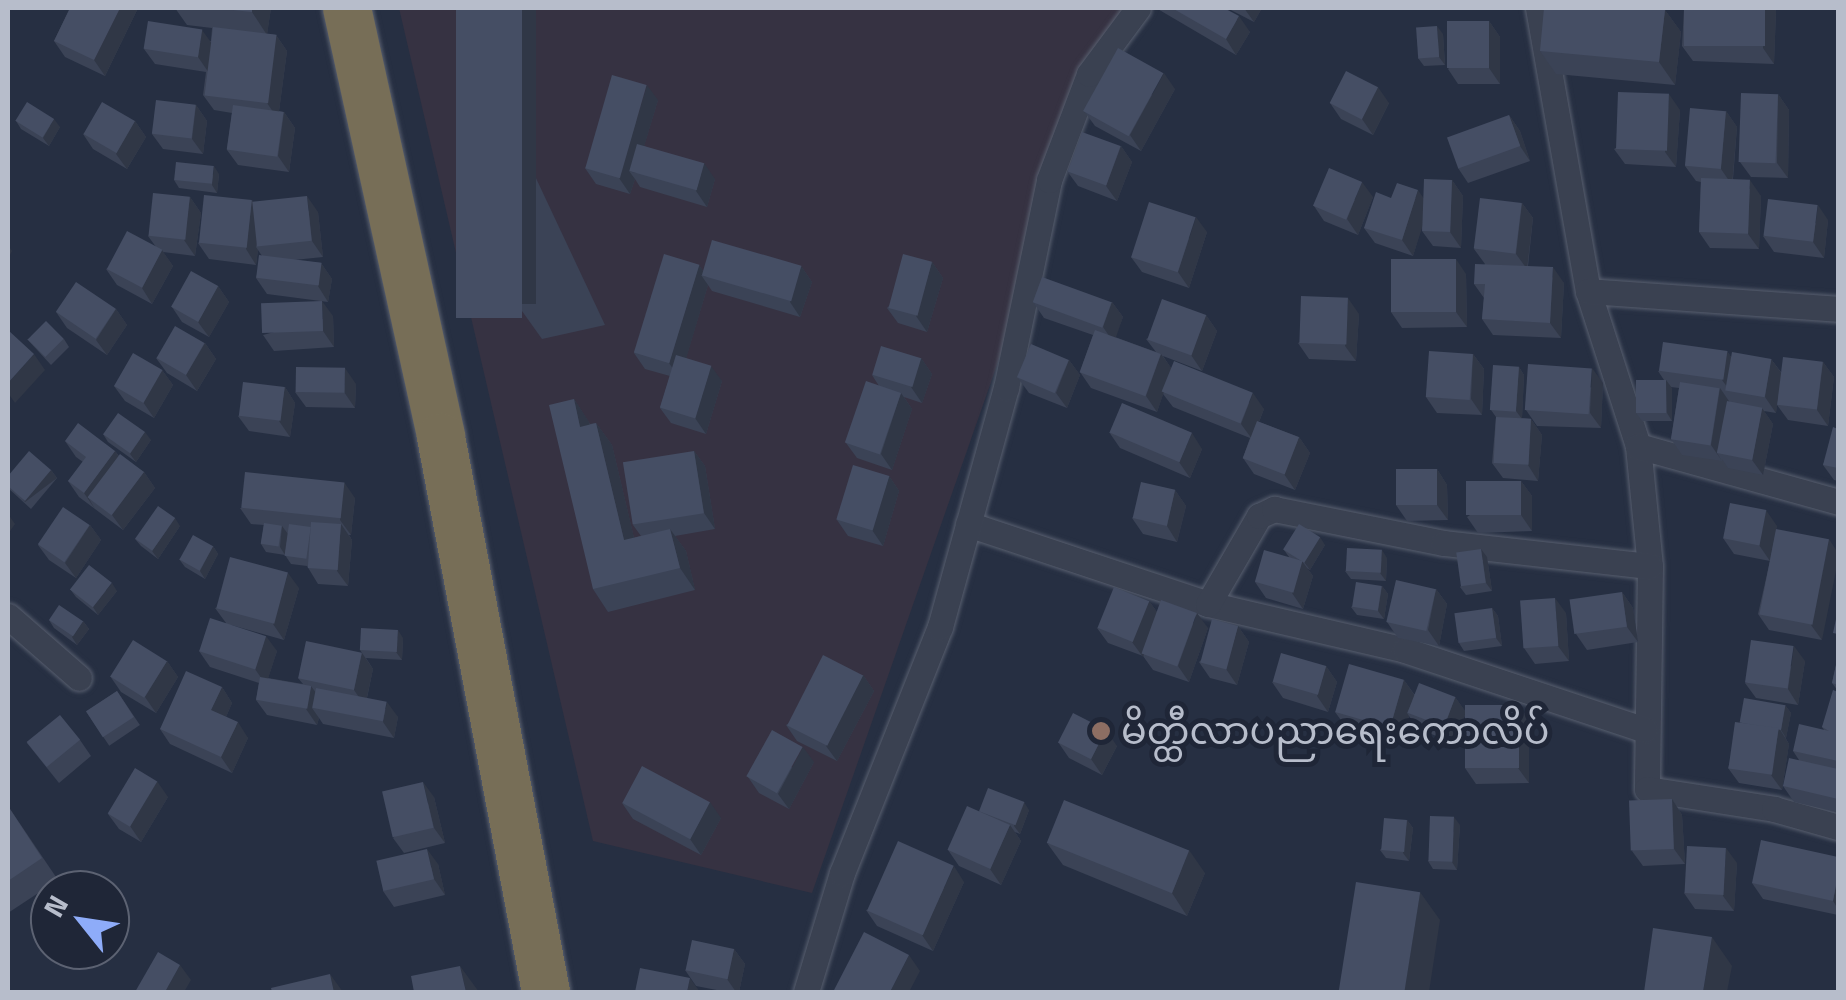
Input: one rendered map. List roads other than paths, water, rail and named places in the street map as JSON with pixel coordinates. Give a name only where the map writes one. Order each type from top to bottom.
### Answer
[{"type":"highway","points":[[347,8],[441,437],[546,992]]},
{"type":"street","points":[[806,992],[842,873],[940,627],[1006,388],[1048,180],[1089,74],[1138,8]]},
{"type":"street","points":[[1538,8],[1588,291],[1638,446],[1650,566],[1647,790],[1774,809],[1838,827]]},
{"type":"street","points":[[1588,291],[1838,309]]},
{"type":"street","points":[[1638,446],[1838,502]]},
{"type":"street","points":[[1208,604],[1259,516],[1274,508],[1444,543],[1650,566]]},
{"type":"street","points":[[968,524],[1208,604],[1404,650],[1645,730]]},
{"type":"street","points":[[8,616],[79,678]]},
{"type":"place","name":"မိတ္ထီလာပညာရေးကောလိပ်","points":[[1101,731]]}]
